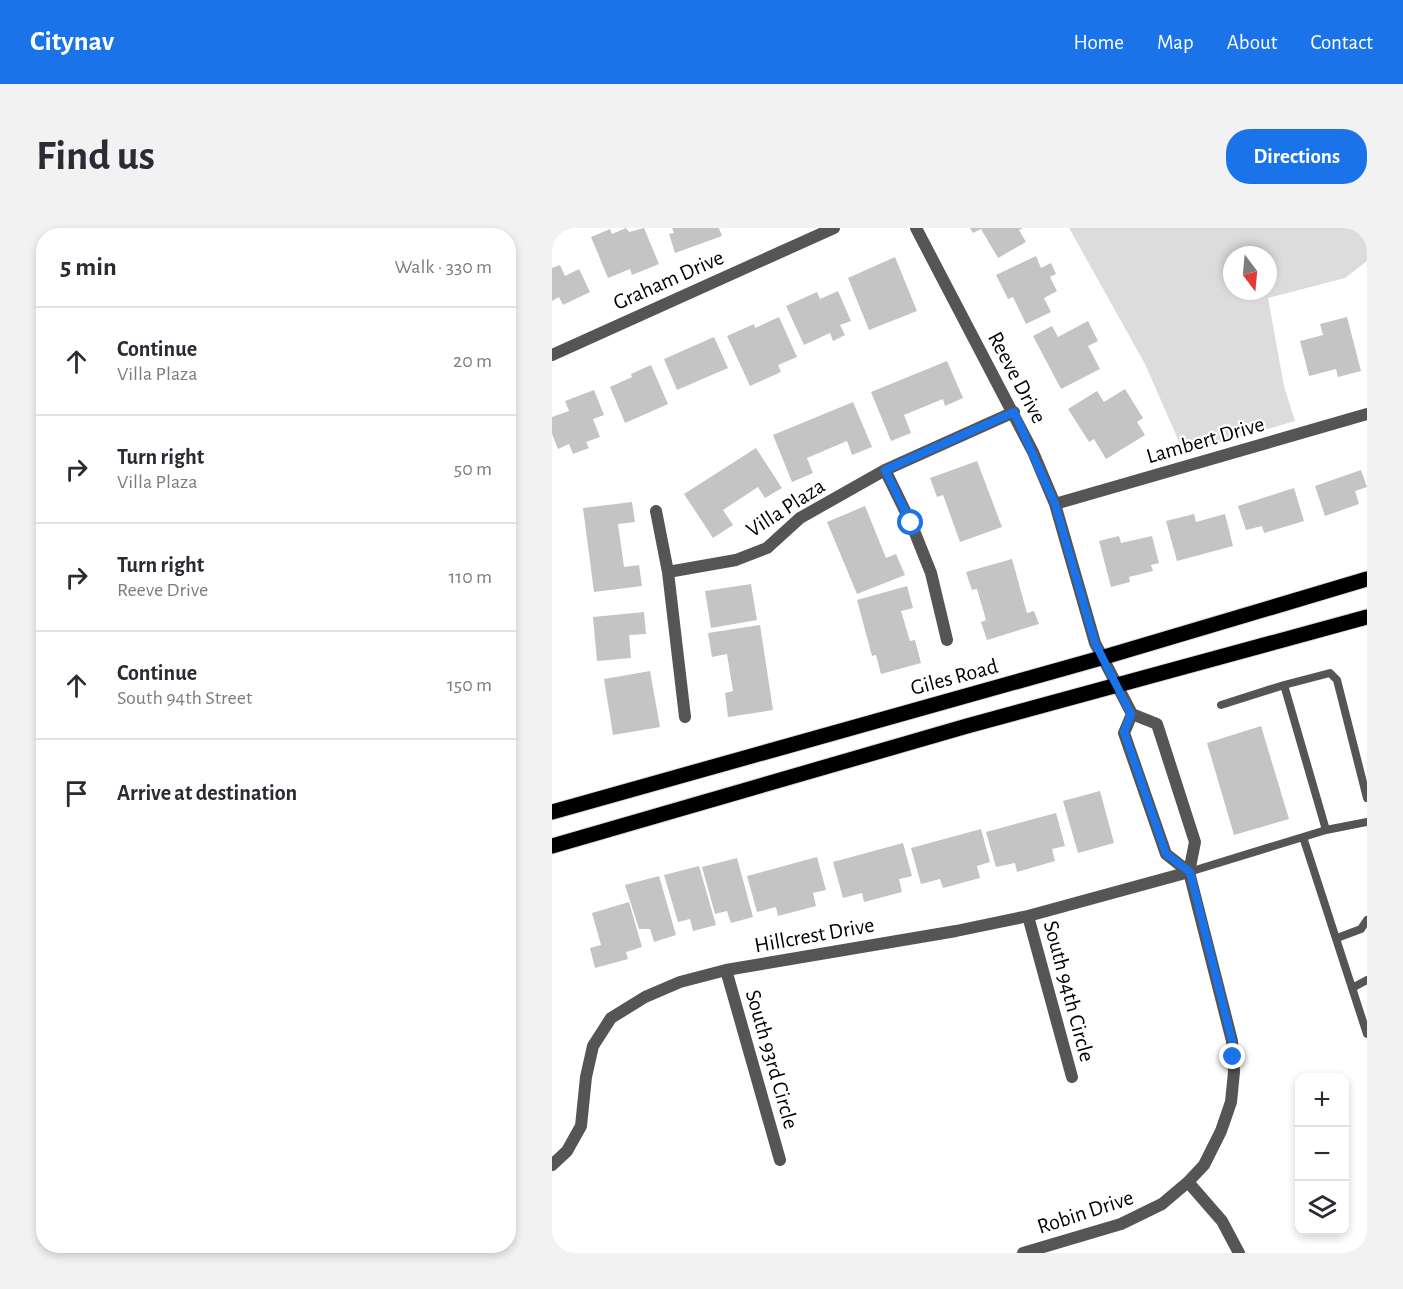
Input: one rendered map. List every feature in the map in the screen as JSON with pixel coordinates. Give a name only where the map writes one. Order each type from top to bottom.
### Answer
[{"type":"main road","name":"Giles Road","points":[[552,812],[1101,658],[1367,579]]},
{"type":"main road","points":[[552,846],[967,726],[1367,617]]},
{"type":"street","name":"Graham Drive","points":[[552,355],[834,228]]},
{"type":"street","name":"Reeve Drive","points":[[916,228],[1014,412],[1055,504],[1095,643],[1131,714]]},
{"type":"street","name":"Villa Plaza","points":[[668,572],[736,560],[767,548],[800,518],[885,470],[1014,412]]},
{"type":"street","name":"Lambert Drive","points":[[1055,504],[1367,414]]},
{"type":"street","points":[[885,470],[911,523],[931,573],[947,640]]},
{"type":"street","points":[[656,511],[668,572],[685,717]]},
{"type":"street","points":[[1131,714],[1157,724],[1195,842],[1190,872],[1166,854],[1124,732],[1131,714]]},
{"type":"street","name":"Hillcrest Drive","points":[[552,1165],[567,1151],[581,1126],[592,1046],[611,1018],[645,997],[680,982],[726,970],[956,931],[1028,916],[1190,872]]},
{"type":"street","name":"Robin Drive","points":[[1023,1253],[1136,1219],[1162,1204],[1188,1182],[1203,1165],[1221,1131],[1231,1102],[1234,1072],[1232,1041],[1190,872]]},
{"type":"street","name":"South 94th Circle","points":[[1028,916],[1072,1077]]},
{"type":"street","name":"South 93rd Circle","points":[[726,970],[780,1160]]},
{"type":"street","points":[[1188,1182],[1222,1221],[1239,1253]]},
{"type":"lane","points":[[1221,705],[1330,673],[1337,680],[1367,798]]},
{"type":"lane","points":[[1284,685],[1326,830]]},
{"type":"lane","points":[[1190,872],[1326,830],[1367,822]]},
{"type":"lane","points":[[1303,837],[1367,1034]]},
{"type":"lane","points":[[1337,938],[1362,929],[1367,920]]},
{"type":"lane","points":[[1352,988],[1367,980]]},
{"type":"shaded area","points":[[1069,228],[1367,228],[1367,261],[1345,278],[1277,296],[1277,246],[1223,246],[1223,300],[1268,300],[1284,386],[1295,421],[1184,453],[1145,364]]},
{"type":"building","points":[[626,228],[629,232],[644,228],[659,264],[632,275],[630,269],[608,278],[591,237],[610,229],[612,234]]},
{"type":"building","points":[[672,228],[719,228],[722,236],[675,253],[669,234],[674,233]]},
{"type":"building","points":[[970,228],[1023,228],[1019,230],[1026,242],[998,258],[981,229],[973,233]]},
{"type":"building","points":[[1036,256],[1041,268],[1051,263],[1056,274],[1050,277],[1057,291],[1044,298],[1051,312],[1026,324],[1013,297],[1008,299],[996,275]]},
{"type":"building","points":[[895,257],[917,311],[869,330],[848,278]]},
{"type":"building","points":[[560,265],[565,276],[579,269],[590,292],[563,305],[559,297],[552,301],[552,268]]},
{"type":"building","points":[[838,291],[851,321],[840,325],[845,335],[833,341],[830,333],[804,345],[786,306],[817,292],[820,299]]},
{"type":"building","points":[[779,317],[797,357],[778,365],[781,372],[750,386],[727,336],[754,324],[755,328]]},
{"type":"building","points":[[1347,317],[1361,371],[1338,377],[1336,369],[1309,376],[1300,341],[1323,335],[1320,324]]},
{"type":"building","points":[[1088,321],[1098,341],[1088,346],[1100,369],[1061,389],[1033,336],[1052,326],[1058,337]]},
{"type":"building","points":[[714,337],[728,368],[677,390],[664,359]]},
{"type":"building","points":[[947,361],[963,398],[945,406],[943,399],[904,415],[911,433],[891,441],[871,392]]},
{"type":"building","points":[[651,365],[668,404],[625,423],[610,387]]},
{"type":"building","points":[[1125,389],[1143,418],[1137,422],[1145,435],[1106,459],[1094,439],[1089,442],[1068,409],[1097,391],[1104,402]]},
{"type":"building","points":[[594,390],[604,415],[593,419],[600,437],[586,442],[589,448],[573,454],[569,444],[558,449],[552,434],[552,417],[569,411],[565,401]]},
{"type":"building","points":[[853,402],[872,447],[852,455],[847,441],[807,458],[813,473],[792,482],[773,435]]},
{"type":"building","points":[[756,448],[782,488],[765,498],[758,487],[723,510],[733,525],[713,538],[684,494]]},
{"type":"building","points":[[977,461],[1002,527],[960,542],[943,495],[937,497],[930,478]]},
{"type":"building","points":[[1361,470],[1367,487],[1355,491],[1359,504],[1325,516],[1315,486]]},
{"type":"building","points":[[1294,488],[1304,521],[1264,533],[1262,526],[1246,530],[1238,506]]},
{"type":"building","points":[[632,502],[635,522],[618,524],[624,567],[639,565],[642,586],[594,592],[583,508]]},
{"type":"building","points":[[865,506],[886,558],[896,554],[905,575],[857,594],[827,522]]},
{"type":"building","points":[[1194,514],[1196,522],[1225,514],[1233,546],[1177,561],[1166,521]]},
{"type":"building","points":[[1119,536],[1121,543],[1152,536],[1159,563],[1151,565],[1153,571],[1129,577],[1130,582],[1111,587],[1099,541]]},
{"type":"building","points":[[1012,559],[1027,613],[1034,611],[1039,624],[987,640],[981,622],[986,620],[977,589],[972,590],[966,572]]},
{"type":"building","points":[[751,584],[757,620],[711,628],[705,591]]},
{"type":"building","points":[[907,586],[913,608],[901,611],[910,641],[915,640],[921,663],[881,674],[876,655],[872,656],[857,600]]},
{"type":"building","points":[[644,612],[646,634],[629,635],[631,658],[597,661],[593,617]]},
{"type":"building","points":[[760,625],[773,710],[728,717],[725,693],[733,691],[727,654],[712,657],[708,633]]},
{"type":"building","points":[[650,671],[660,727],[613,735],[604,679]]},
{"type":"building","points":[[1261,726],[1289,819],[1234,835],[1207,743]]},
{"type":"building","points":[[1100,791],[1114,843],[1078,853],[1063,801]]},
{"type":"building","points":[[1056,813],[1065,846],[1052,849],[1055,861],[1017,872],[1015,863],[996,867],[986,832]]},
{"type":"building","points":[[981,829],[990,862],[977,866],[980,878],[943,888],[940,879],[921,884],[911,848]]},
{"type":"building","points":[[903,843],[912,876],[899,879],[902,892],[864,902],[862,893],[843,898],[833,862]]},
{"type":"building","points":[[817,857],[826,890],[813,893],[816,906],[778,916],[776,907],[757,912],[747,876]]},
{"type":"building","points":[[737,858],[753,917],[731,923],[727,911],[715,914],[702,867]]},
{"type":"building","points":[[699,866],[716,925],[693,931],[690,919],[678,922],[664,875]]},
{"type":"building","points":[[659,876],[676,935],[654,942],[650,929],[639,929],[625,885]]},
{"type":"building","points":[[629,902],[642,947],[626,952],[628,959],[595,968],[590,948],[601,945],[592,913]]},
{"type":"route","points":[[911,523],[885,470],[1014,412],[1055,504],[1095,643],[1131,714],[1124,732],[1166,854],[1190,872],[1232,1041],[1233,1057]]}]
